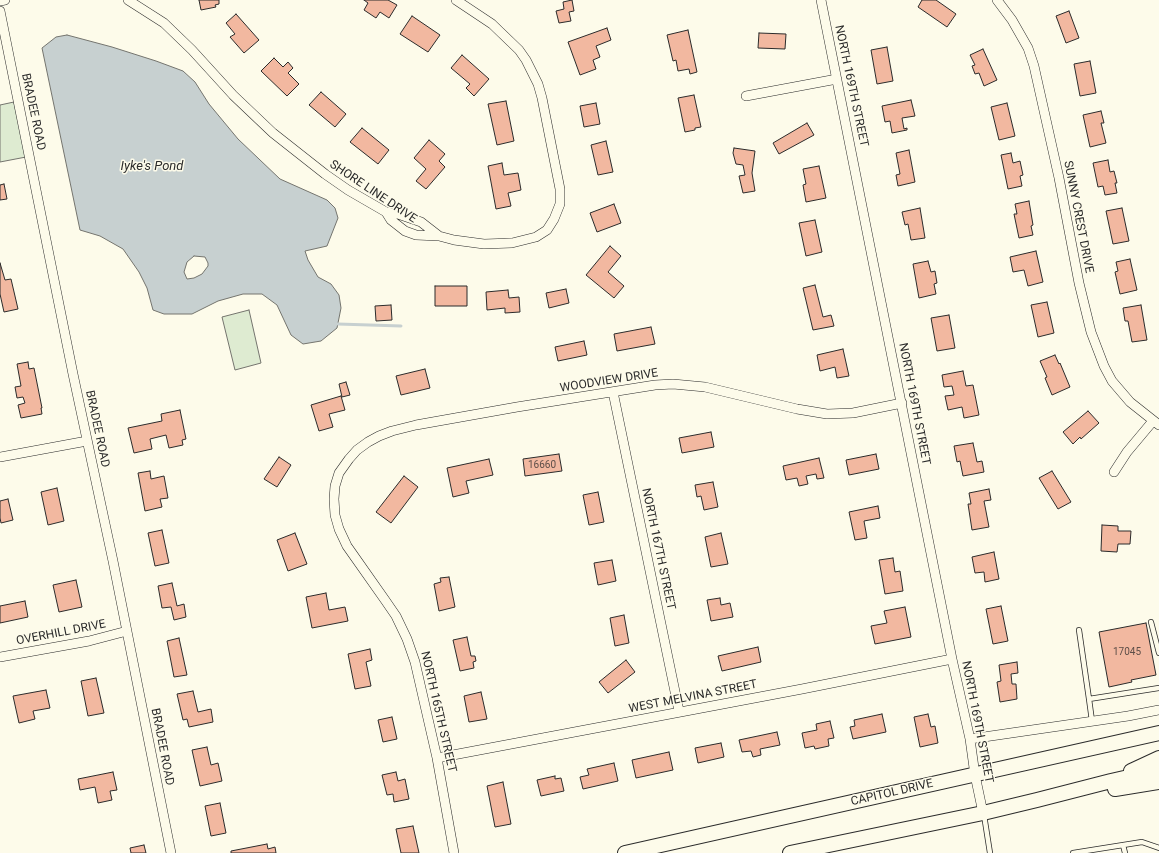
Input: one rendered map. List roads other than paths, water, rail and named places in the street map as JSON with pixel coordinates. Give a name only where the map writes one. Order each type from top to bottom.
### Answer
[{"type":"main road","name":"CAPITOL DRIVE","points":[[625,853],[1159,733]]},
{"type":"main road","points":[[1111,781],[1159,758]]},
{"type":"main road","points":[[790,853],[1037,800],[1159,770]]},
{"type":"main road","points":[[1037,800],[1159,782]]},
{"type":"street","points":[[0,1],[5,0]]},
{"type":"street","name":"SHORE LINE DRIVE","points":[[128,0],[164,23],[192,50],[233,95],[273,133],[325,174],[386,212],[391,220],[406,231],[416,235],[439,236],[454,240],[484,244],[512,242],[536,237],[547,230],[554,219],[560,204],[560,189],[538,84],[526,60],[519,50],[502,33],[456,0]]},
{"type":"street","name":"NORTH 169TH STREET","points":[[821,0],[952,658],[970,740],[975,775],[983,812]]},
{"type":"street","name":"SUNNY CREST DRIVE","points":[[997,0],[1012,20],[1028,48],[1034,66],[1059,178],[1078,284],[1091,332],[1104,366],[1112,381],[1130,402],[1156,423]]},
{"type":"street","name":"BRADEE ROAD","points":[[0,11],[171,853]]},
{"type":"street","points":[[746,96],[837,79]]},
{"type":"street","points":[[386,212],[398,214],[422,222],[439,236]]},
{"type":"street","name":"WOODVIEW DRIVE","points":[[338,478],[339,473],[357,450],[368,442],[392,431],[435,421],[655,385],[688,385],[705,387],[797,409],[827,414],[853,413],[902,403]]},
{"type":"street","name":"NORTH 167TH STREET","points":[[613,392],[679,711]]},
{"type":"street","points":[[1114,472],[1127,452],[1156,423]]},
{"type":"street","points":[[0,457],[87,441]]},
{"type":"street","name":"NORTH 165TH STREET","points":[[338,478],[334,499],[335,515],[339,529],[347,546],[386,600],[407,639],[415,662],[437,758],[454,853]]},
{"type":"street","name":"OVERHILL DRIVE","points":[[0,657],[89,641],[127,631]]},
{"type":"street","name":"WEST MELVINA STREET","points":[[437,758],[679,711],[802,689],[952,658]]},
{"type":"street","points":[[970,740],[1159,710]]},
{"type":"lane","points":[[1151,622],[1159,653]]},
{"type":"lane","points":[[1079,630],[1092,721]]},
{"type":"lane","points":[[1090,699],[1159,688]]},
{"type":"lane","points":[[983,812],[990,853]]},
{"type":"lane","points":[[1073,853],[1095,851],[1142,842],[1159,848]]},
{"type":"lane","points":[[1123,845],[1125,853]]},
{"type":"water","name":"Iyke's Pond","points":[[67,35],[112,47],[183,71],[195,82],[209,104],[238,139],[280,179],[327,200],[335,208],[338,218],[327,246],[305,251],[308,260],[318,277],[331,284],[339,295],[341,308],[337,328],[321,341],[303,344],[291,335],[277,305],[262,294],[243,294],[218,301],[192,314],[164,314],[153,310],[147,288],[139,272],[123,249],[100,236],[80,230],[42,48],[56,37]],"holes":[[[194,256],[205,257],[208,266],[202,274],[194,278],[187,279],[184,272],[187,262]]]},
{"type":"waterway","points":[[338,324],[401,326]]}]
